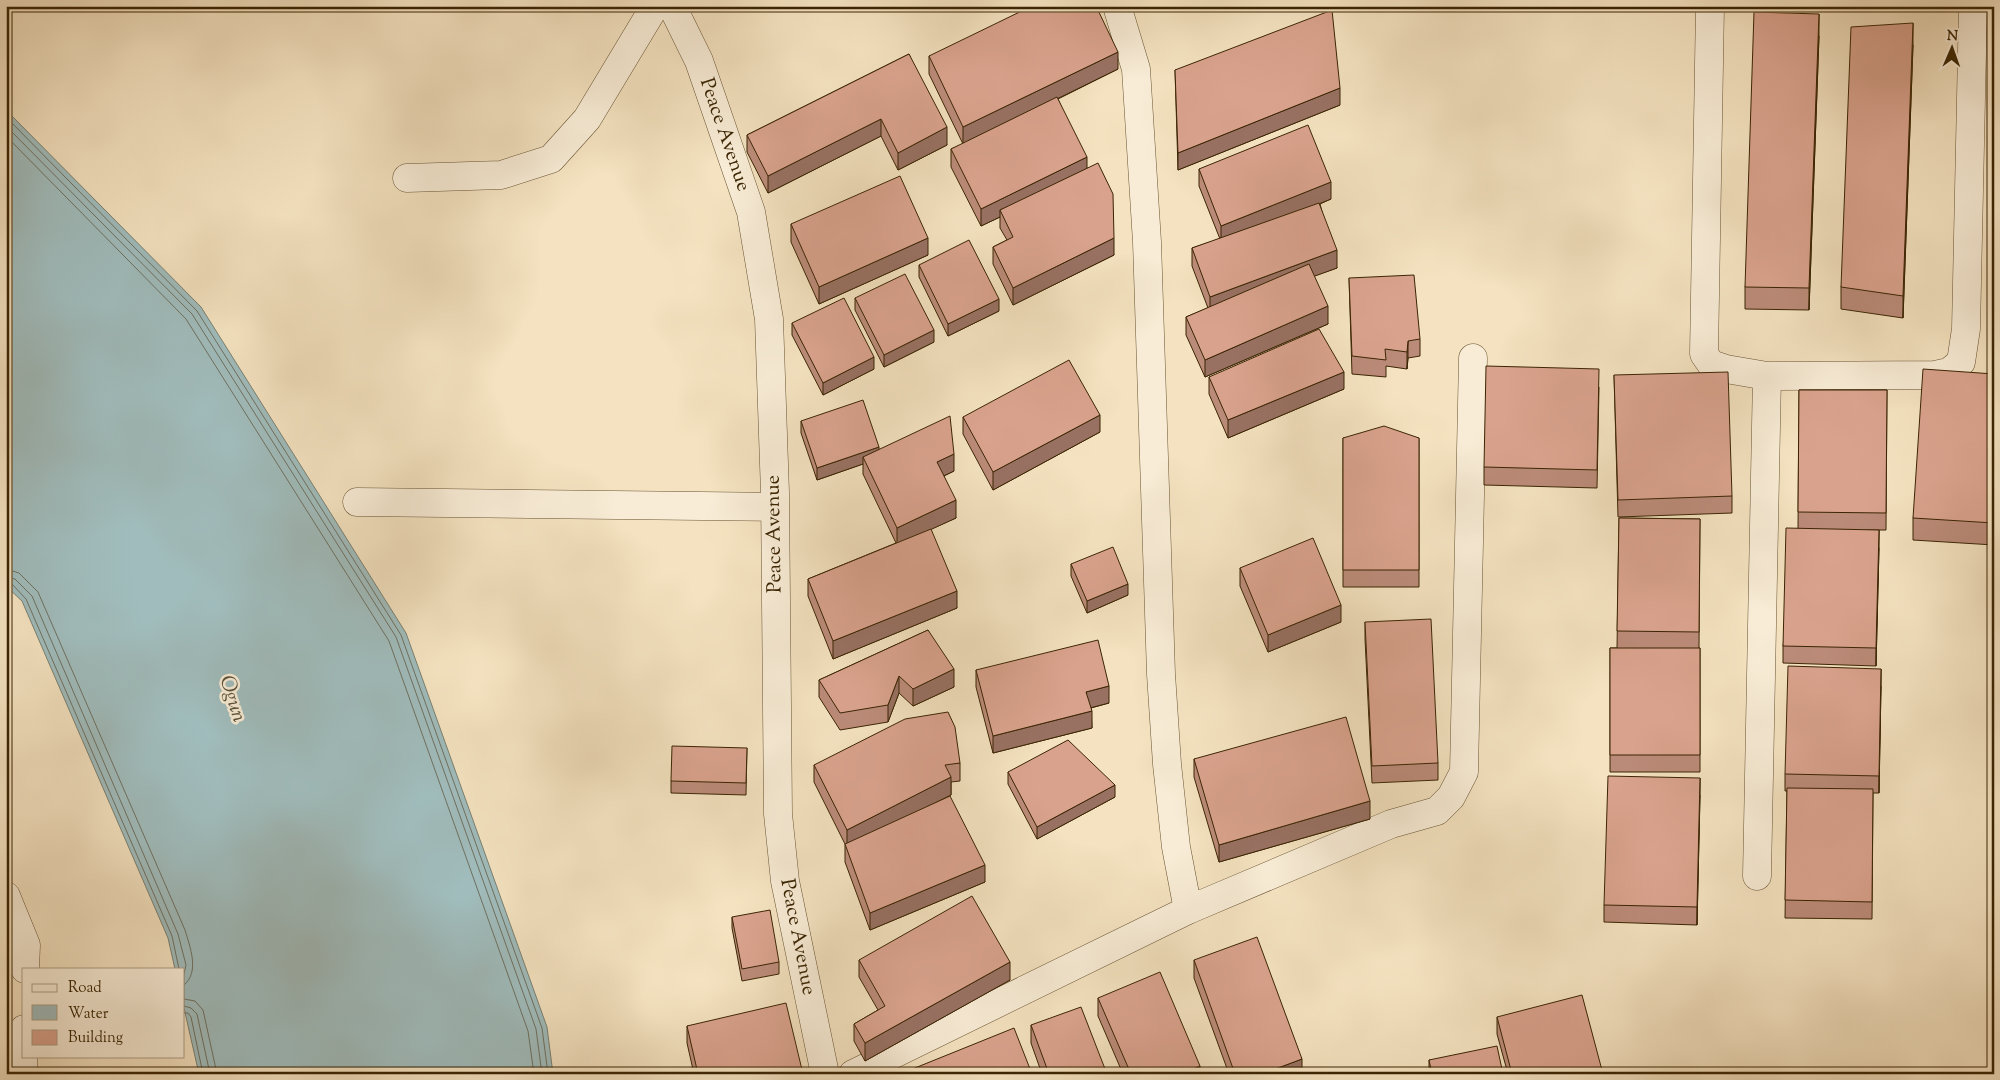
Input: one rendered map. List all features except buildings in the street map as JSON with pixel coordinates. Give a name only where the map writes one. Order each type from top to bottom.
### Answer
[{"type":"street","points":[[408,178],[501,175],[551,159],[587,119],[655,6]]},
{"type":"street","name":"Peace Avenue","points":[[672,6],[699,61],[751,212],[769,319],[775,507],[778,814],[785,881],[825,1074]]},
{"type":"street","points":[[1117,6],[1136,69],[1147,242],[1161,674],[1167,764],[1176,847],[1188,910]]},
{"type":"street","points":[[1710,6],[1704,354],[1711,364],[1726,369],[1767,376],[1935,375],[1949,372],[1961,362],[1966,329],[1972,6]]},
{"type":"street","points":[[853,1074],[1188,910],[1391,824],[1437,811],[1450,797],[1464,772],[1473,358]]},
{"type":"street","points":[[1757,876],[1767,376]]},
{"type":"street","points":[[358,502],[775,507]]},
{"type":"street","points":[[6,896],[26,945],[25,968]]},
{"type":"street","points":[[23,1058],[23,1074]]},
{"type":"water","name":"Ogun","points":[[6,110],[201,307],[406,633],[547,1027],[553,1074],[199,1074],[185,1012],[185,968],[175,968],[168,938],[22,601],[6,586]]}]
